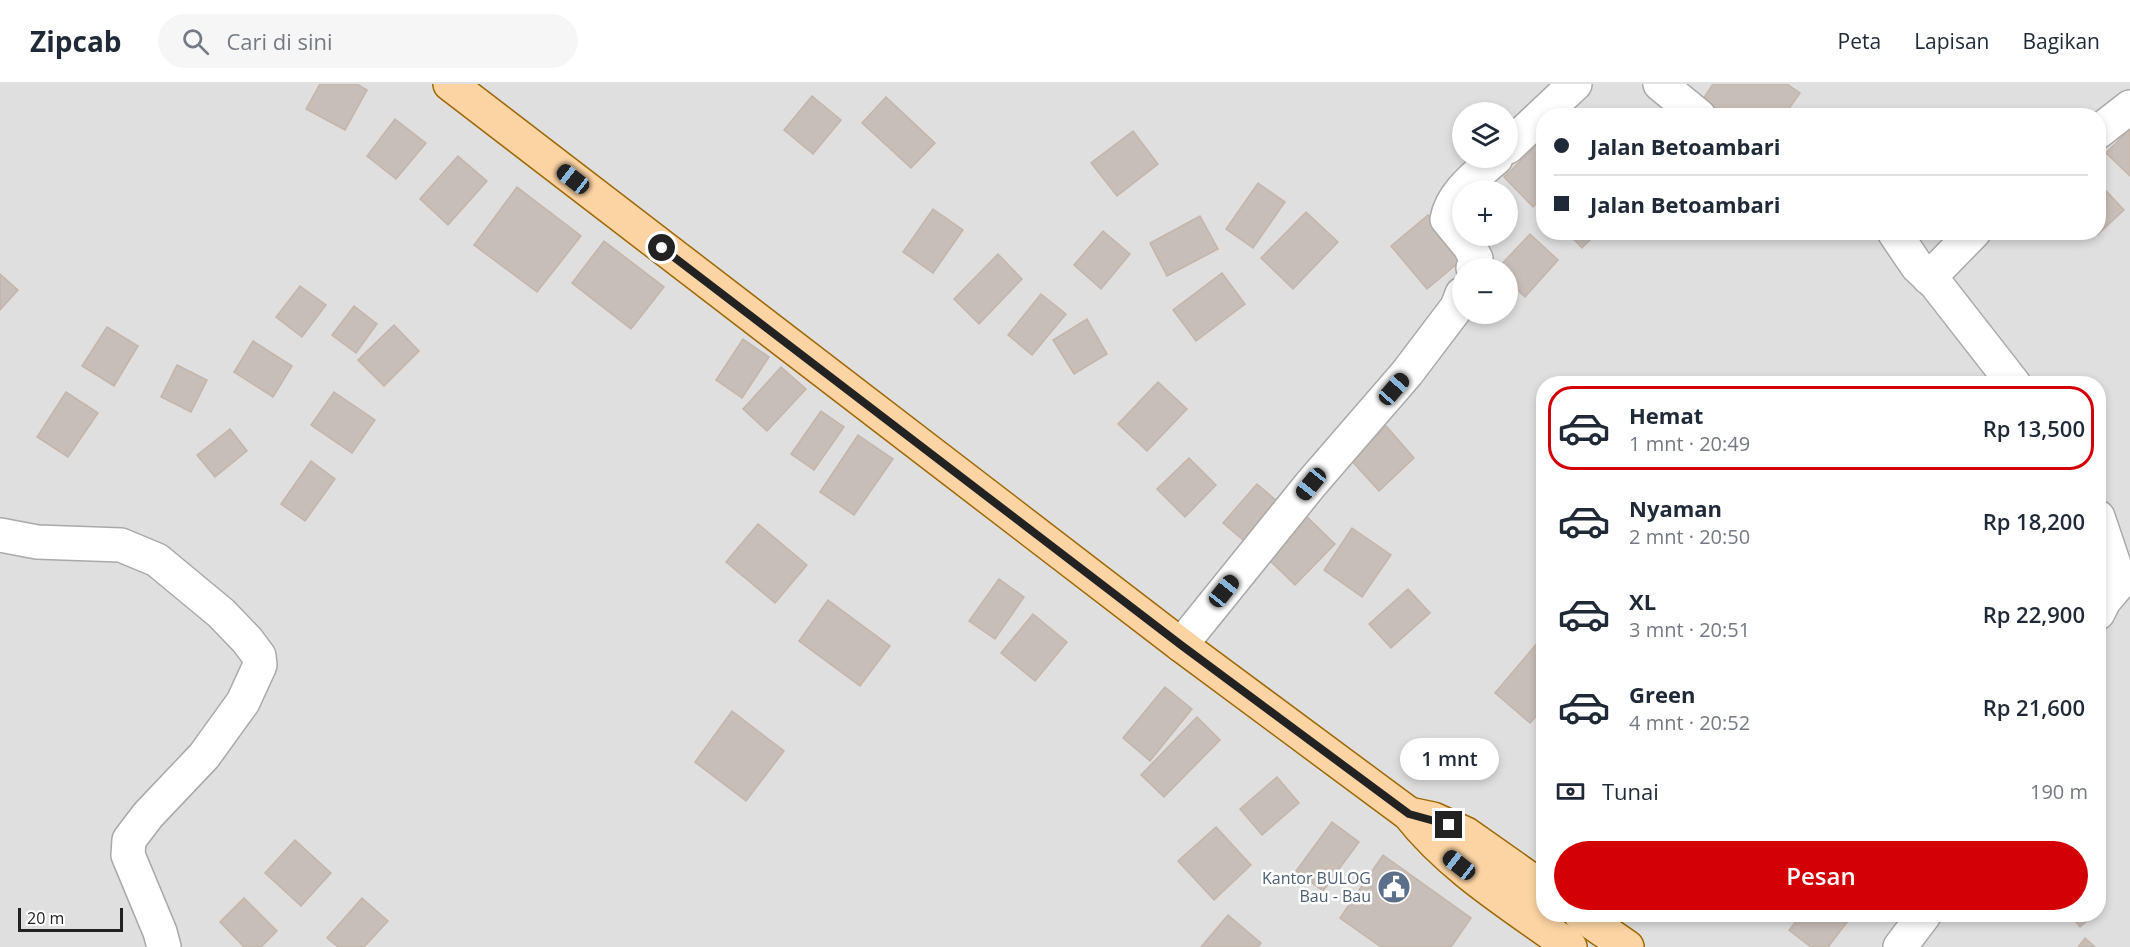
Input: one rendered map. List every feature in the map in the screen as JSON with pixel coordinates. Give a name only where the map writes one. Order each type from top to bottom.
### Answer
[{"type":"main road","points":[[450,84],[1181,645],[1409,814],[1445,854],[1536,922]]},
{"type":"main road","points":[[1409,814],[1441,822],[1466,834],[1536,883]]},
{"type":"main road","points":[[1536,922],[1570,947]]},
{"type":"main road","points":[[1591,922],[1627,947]]},
{"type":"street","points":[[1549,108],[1575,84]]},
{"type":"street","points":[[1660,84],[1689,108]]},
{"type":"street","points":[[2106,126],[2130,107]]},
{"type":"street","points":[[1518,138],[1536,121]]},
{"type":"street","points":[[1476,258],[1470,247],[1448,219],[1449,207],[1468,183],[1485,168]]},
{"type":"street","points":[[1899,240],[1917,266],[2008,376]]},
{"type":"street","points":[[1929,278],[1966,240]]},
{"type":"street","points":[[1181,645],[1311,484],[1407,373],[1452,313]]},
{"type":"street","points":[[0,535],[37,542],[122,545],[157,560],[221,613],[259,656],[260,665],[243,702],[204,756],[148,815],[129,840],[128,855],[164,947]]},
{"type":"street","points":[[2106,536],[2125,581],[2106,599]]},
{"type":"street","points":[[1900,947],[1919,922]]},
{"type":"shaded area","points":[[0,84],[2130,84],[2130,947],[0,947]]},
{"type":"building","points":[[320,84],[357,84],[367,90],[345,130],[306,109]]},
{"type":"building","points":[[1713,84],[1787,84],[1800,93],[1790,108],[1716,108],[1703,99]]},
{"type":"building","points":[[812,96],[841,120],[813,154],[784,130]]},
{"type":"building","points":[[886,97],[935,143],[911,168],[862,123]]},
{"type":"building","points":[[395,119],[426,143],[396,179],[367,156]]},
{"type":"building","points":[[2130,129],[2130,176],[2106,153]]},
{"type":"building","points":[[1133,131],[1158,164],[1117,196],[1091,163]]},
{"type":"building","points":[[1536,146],[1536,204],[1533,207],[1518,191],[1518,180],[1507,180],[1504,177],[1513,168],[1518,168],[1518,163]]},
{"type":"building","points":[[458,156],[487,181],[448,225],[420,199]]},
{"type":"building","points":[[1258,183],[1285,202],[1253,248],[1226,229]]},
{"type":"building","points":[[517,187],[581,236],[537,292],[474,245]]},
{"type":"building","points":[[2106,191],[2124,210],[2106,227]]},
{"type":"building","points":[[933,209],[963,230],[933,273],[903,252]]},
{"type":"building","points":[[1306,212],[1338,242],[1293,289],[1261,258]]},
{"type":"building","points":[[1428,215],[1464,258],[1452,258],[1452,268],[1427,289],[1391,246]]},
{"type":"building","points":[[1200,216],[1218,249],[1167,276],[1150,243]]},
{"type":"building","points":[[1103,231],[1130,254],[1101,289],[1074,265]]},
{"type":"building","points":[[1530,234],[1558,260],[1525,297],[1518,290],[1518,258],[1507,258]]},
{"type":"building","points":[[1574,240],[1590,240],[1582,248]]},
{"type":"building","points":[[604,241],[664,287],[631,329],[572,283]]},
{"type":"building","points":[[998,254],[1022,279],[979,324],[954,299]]},
{"type":"building","points":[[1222,273],[1245,304],[1196,341],[1173,310]]},
{"type":"building","points":[[0,274],[18,290],[0,310]]},
{"type":"building","points":[[300,286],[326,305],[302,337],[276,317]]},
{"type":"building","points":[[1041,294],[1066,314],[1032,355],[1008,335]]},
{"type":"building","points":[[354,306],[377,324],[356,353],[332,335]]},
{"type":"building","points":[[1087,319],[1107,354],[1074,374],[1053,340]]},
{"type":"building","points":[[394,325],[419,351],[384,386],[358,360]]},
{"type":"building","points":[[107,327],[138,346],[114,386],[82,366]]},
{"type":"building","points":[[743,339],[769,357],[742,398],[716,380]]},
{"type":"building","points":[[253,341],[292,366],[273,397],[234,372]]},
{"type":"building","points":[[177,365],[207,380],[191,412],[161,397]]},
{"type":"building","points":[[781,367],[806,389],[767,431],[743,409]]},
{"type":"building","points":[[1158,382],[1187,409],[1147,451],[1118,424]]},
{"type":"building","points":[[66,392],[98,413],[68,457],[37,437]]},
{"type":"building","points":[[334,392],[375,420],[352,453],[311,425]]},
{"type":"building","points":[[821,411],[844,427],[814,470],[791,454]]},
{"type":"building","points":[[1386,426],[1414,458],[1379,491],[1350,459]]},
{"type":"building","points":[[230,429],[247,451],[215,477],[197,455]]},
{"type":"building","points":[[858,435],[893,459],[854,515],[820,492]]},
{"type":"building","points":[[1189,458],[1216,485],[1185,517],[1157,489]]},
{"type":"building","points":[[311,461],[335,479],[305,521],[281,504]]},
{"type":"building","points":[[1257,484],[1278,502],[1244,541],[1223,523]]},
{"type":"building","points":[[1301,511],[1335,544],[1295,585],[1261,552]]},
{"type":"building","points":[[758,524],[807,565],[775,603],[726,562]]},
{"type":"building","points":[[1352,528],[1391,555],[1362,597],[1324,570]]},
{"type":"building","points":[[999,579],[1024,597],[995,639],[969,621]]},
{"type":"building","points":[[1408,589],[1430,613],[1391,648],[1369,624]]},
{"type":"building","points":[[828,600],[890,646],[860,686],[799,641]]},
{"type":"building","points":[[1033,614],[1067,642],[1035,681],[1001,653]]},
{"type":"building","points":[[1536,644],[1536,717],[1530,723],[1495,693]]},
{"type":"building","points":[[1165,687],[1192,709],[1150,761],[1123,738]]},
{"type":"building","points":[[732,711],[784,751],[746,801],[695,762]]},
{"type":"building","points":[[1197,717],[1220,740],[1164,797],[1141,775]]},
{"type":"building","points":[[1277,777],[1299,803],[1262,835],[1240,809]]},
{"type":"building","points":[[1332,822],[1359,842],[1323,891],[1296,871]]},
{"type":"building","points":[[1216,827],[1251,865],[1214,900],[1178,861]]},
{"type":"building","points":[[295,840],[331,873],[301,906],[265,873]]},
{"type":"building","name":"Kantor BULOG Bau - Bau","points":[[1383,855],[1471,918],[1451,947],[1381,947],[1340,918]]},
{"type":"building","points":[[244,898],[277,931],[261,947],[244,947],[220,922]]},
{"type":"building","points":[[362,898],[388,921],[364,947],[338,947],[327,938]]},
{"type":"building","points":[[1228,915],[1261,943],[1258,947],[1201,947]]},
{"type":"building","points":[[1795,922],[1847,922],[1828,947],[1811,947],[1789,930]]},
{"type":"building","points":[[2076,922],[2086,922],[2080,927]]},
{"type":"building","points":[[2085,938],[2095,947],[2078,947]]},
{"type":"place","name":"Kantor BULOG Bau - Bau","points":[[1394,887]]},
{"type":"route","points":[[662,248],[1181,645],[1409,814],[1449,825]]}]
